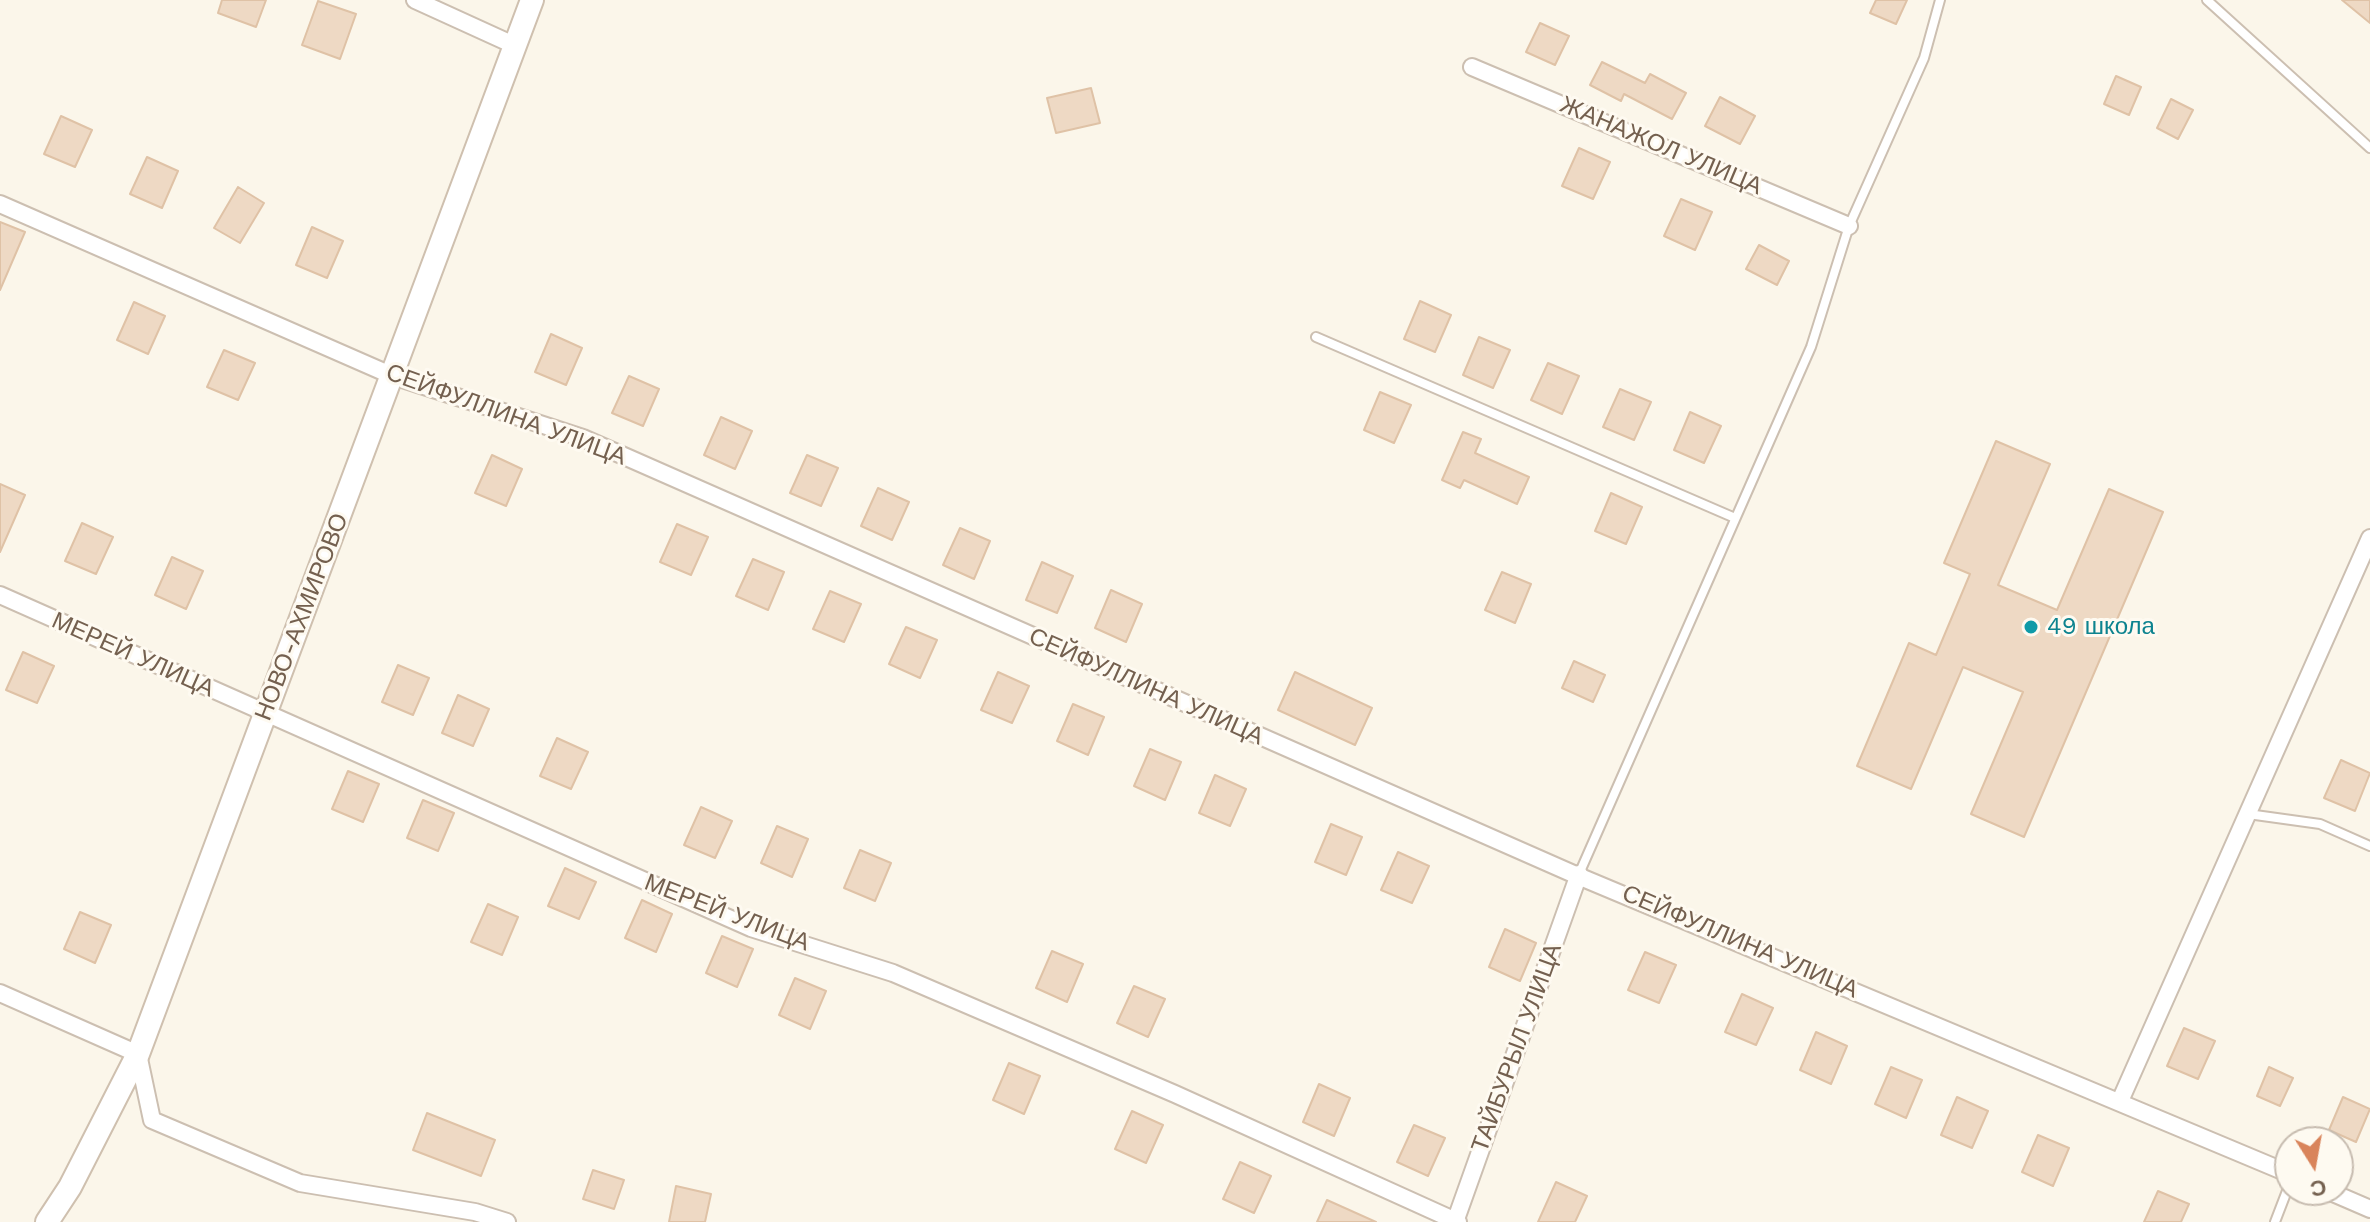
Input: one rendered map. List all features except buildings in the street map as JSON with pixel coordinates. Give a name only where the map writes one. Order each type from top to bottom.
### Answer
[{"type":"street","points":[[415,0],[516,46]]},
{"type":"street","name":"НОВО-АХМИРОВО","points":[[47,1222],[70,1187],[138,1054],[532,0]]},
{"type":"street","name":"ЖАНАЖОЛ УЛИЦА","points":[[1472,67],[1849,226]]},
{"type":"street","name":"СЕЙФУЛЛИНА УЛИЦА","points":[[0,204],[393,376],[583,438],[1347,776],[2274,1167]]},
{"type":"street","points":[[2120,1101],[2370,538]]},
{"type":"street","name":"МЕРЕЙ УЛИЦА","points":[[0,595],[751,928],[893,973],[1175,1094],[1456,1222]]},
{"type":"street","name":"ТАЙБУРЫЛ УЛИЦА","points":[[1456,1222],[1579,874]]},
{"type":"street","points":[[0,993],[138,1054],[152,1120],[300,1183],[475,1212],[507,1222]]},
{"type":"lane","points":[[1579,874],[1811,347],[1849,226],[1924,58],[1940,0]]},
{"type":"lane","points":[[2207,0],[2370,148]]},
{"type":"lane","points":[[1316,337],[1735,518]]},
{"type":"lane","points":[[2247,814],[2320,824],[2370,846]]},
{"type":"place","name":"49 школа","points":[[2031,627]]}]
